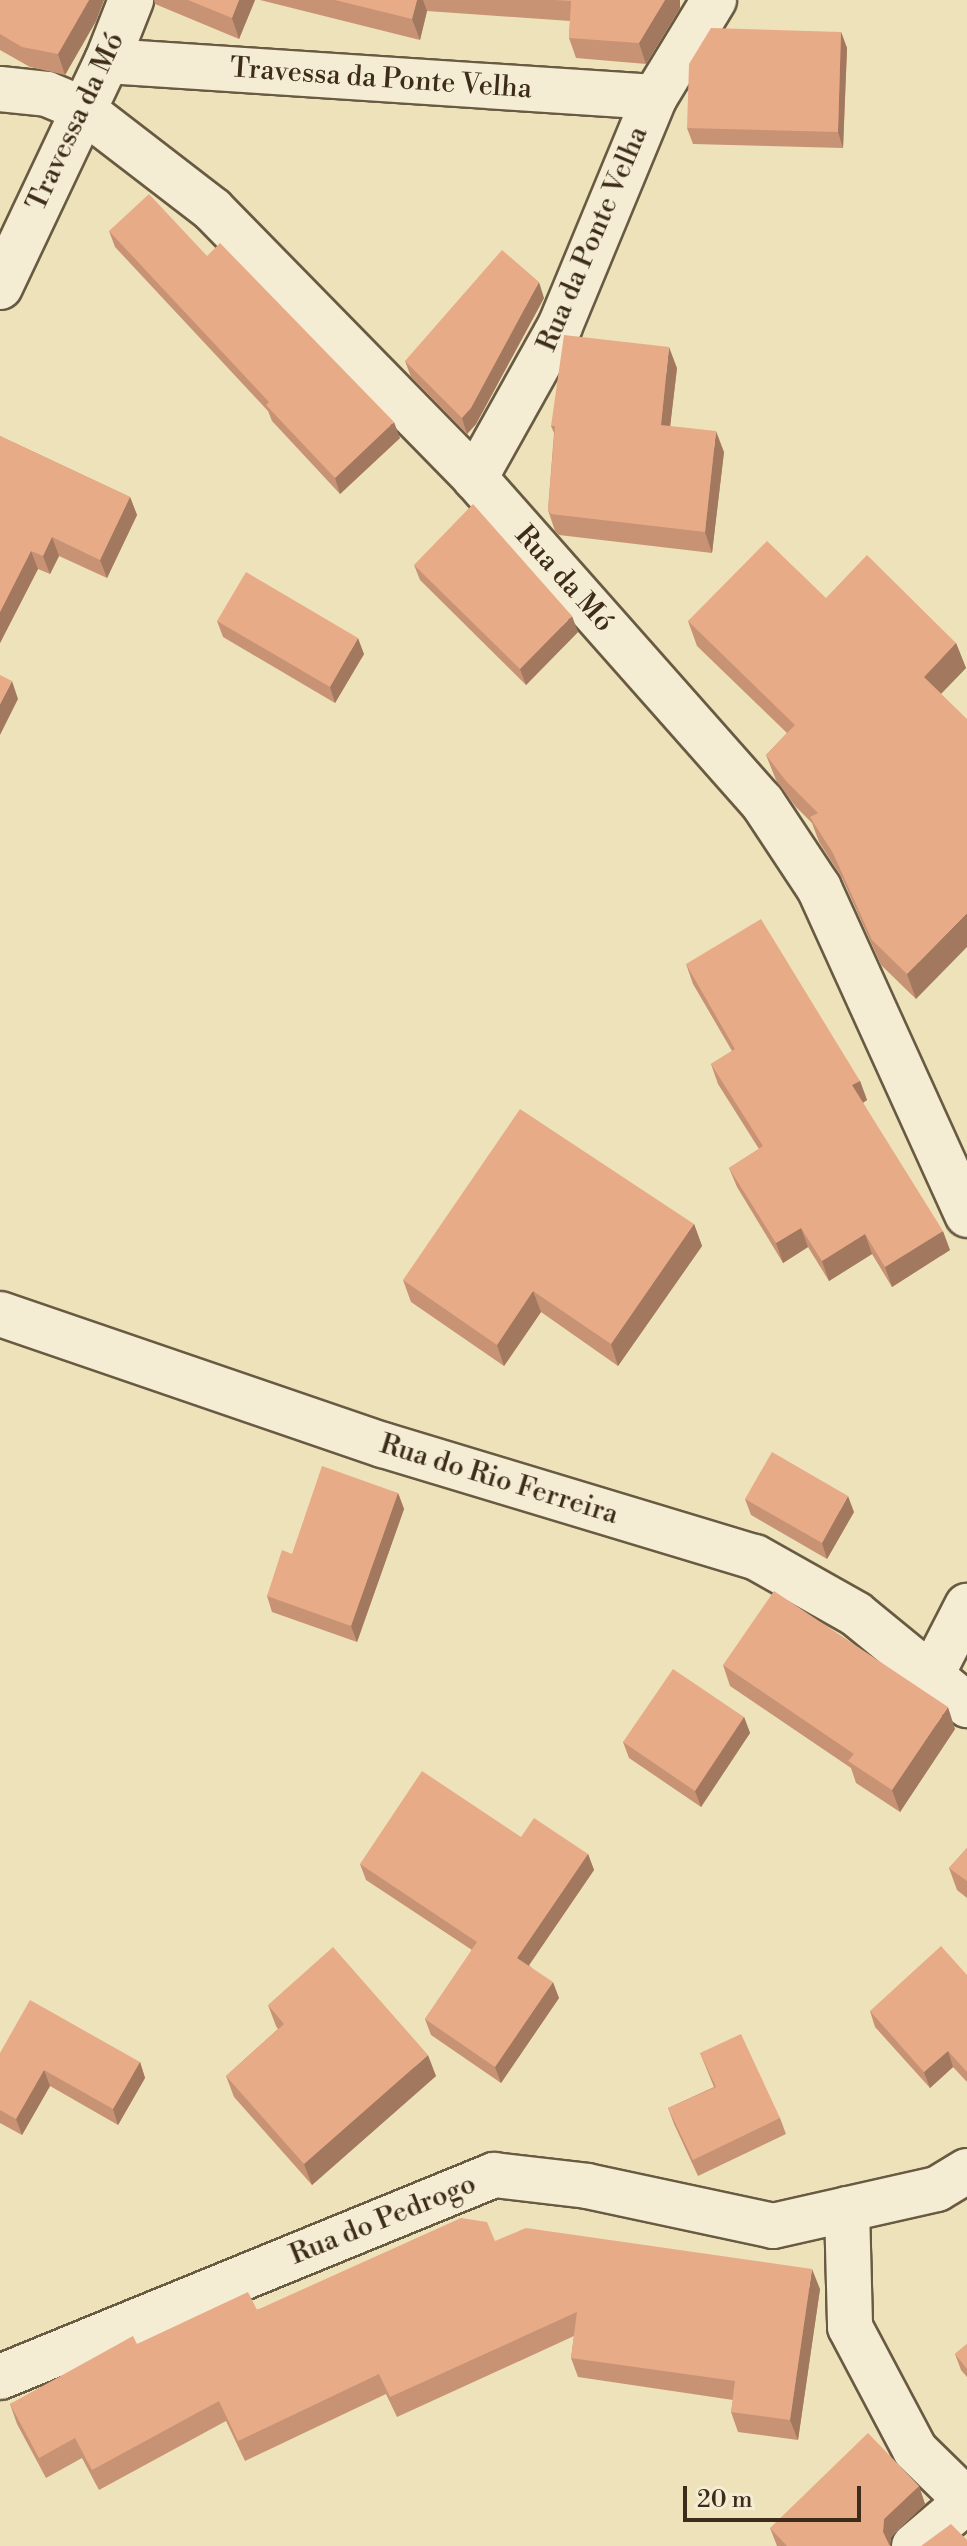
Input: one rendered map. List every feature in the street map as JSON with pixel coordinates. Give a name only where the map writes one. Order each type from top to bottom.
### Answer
[{"type":"street","name":"Travessa da Mó","points":[[0,287],[107,61],[131,0]]},
{"type":"street","name":"Rua da Ponte Velha","points":[[475,478],[560,326],[655,97],[714,0]]},
{"type":"street","name":"Travessa da Ponte Velha","points":[[107,61],[655,97]]},
{"type":"street","name":"Rua da Mó","points":[[0,89],[47,94],[82,109],[213,210],[475,478],[762,802],[819,888],[967,1215]]},
{"type":"street","name":"Rua do Rio Ferreira","points":[[0,1314],[383,1445],[755,1557],[856,1614],[967,1705]]},
{"type":"street","points":[[931,1676],[967,1606]]},
{"type":"street","name":"Rua do Pedrogo","points":[[0,2377],[494,2175],[587,2186],[773,2226],[937,2189],[967,2171]]},
{"type":"street","points":[[847,2209],[850,2327],[915,2450],[967,2501],[914,2546]]},
{"type":"building","points":[[0,0],[89,0],[58,54],[22,47],[0,34]]},
{"type":"building","points":[[188,0],[239,0],[232,18]]},
{"type":"building","points":[[335,0],[417,0],[412,19]]},
{"type":"building","points":[[555,0],[665,0],[639,43],[569,38],[571,1]]},
{"type":"building","points":[[711,28],[841,32],[838,132],[687,128],[689,64]]},
{"type":"building","points":[[149,194],[207,256],[220,243],[394,422],[335,478],[266,405],[269,402],[109,231]]},
{"type":"building","points":[[502,250],[539,282],[471,408],[462,418],[405,361]]},
{"type":"building","points":[[564,335],[669,347],[661,425],[716,431],[705,532],[551,514],[548,510],[555,426],[551,426]]},
{"type":"building","points":[[0,436],[130,497],[100,560],[52,537],[43,556],[31,551],[0,612]]},
{"type":"building","points":[[473,504],[572,616],[520,669],[414,565]]},
{"type":"building","points":[[767,541],[826,598],[867,555],[956,643],[924,677],[967,719],[967,913],[907,974],[872,940],[833,853],[810,817],[818,813],[786,781],[766,755],[795,725],[688,621]]},
{"type":"building","points":[[246,572],[358,638],[330,687],[217,621]]},
{"type":"building","points":[[0,675],[12,681],[0,704]]},
{"type":"building","points":[[761,919],[860,1081],[852,1085],[943,1231],[885,1267],[865,1234],[822,1261],[801,1228],[776,1243],[729,1168],[763,1146],[711,1064],[735,1049],[686,964]]},
{"type":"building","points":[[520,1109],[694,1224],[611,1344],[533,1291],[497,1345],[403,1280]]},
{"type":"building","points":[[772,1452],[848,1496],[822,1543],[745,1499]]},
{"type":"building","points":[[322,1466],[398,1493],[351,1626],[267,1596],[282,1550],[292,1554]]},
{"type":"building","points":[[774,1591],[948,1707],[892,1790],[848,1761],[854,1754],[723,1665]]},
{"type":"building","points":[[673,1669],[744,1717],[695,1791],[623,1742]]},
{"type":"building","points":[[422,1771],[521,1837],[534,1818],[588,1854],[517,1958],[553,1982],[495,2067],[425,2019],[477,1942],[360,1864]]},
{"type":"building","points":[[967,1848],[967,1881],[949,1868]]},
{"type":"building","points":[[941,1946],[967,1975],[967,2072],[948,2051],[924,2072],[870,2011]]},
{"type":"building","points":[[333,1947],[428,2055],[304,2164],[226,2076],[284,2024],[268,2005]]},
{"type":"building","points":[[30,2000],[140,2062],[113,2109],[44,2070],[16,2119],[0,2110],[0,2053]]},
{"type":"building","points":[[741,2034],[780,2118],[693,2160],[668,2108],[716,2087],[700,2053]]},
{"type":"building","points":[[461,2218],[487,2222],[495,2241],[526,2228],[812,2269],[790,2420],[731,2412],[735,2381],[571,2358],[577,2312],[390,2397],[379,2374],[238,2441],[219,2401],[92,2470],[75,2438],[39,2458],[10,2404],[133,2336],[137,2344],[248,2292],[257,2310]]},
{"type":"building","points":[[967,2344],[967,2369],[955,2354]]},
{"type":"building","points":[[868,2433],[919,2486],[884,2519],[883,2532],[891,2546],[787,2546],[770,2528]]},
{"type":"building","points":[[951,2524],[967,2540],[967,2546],[921,2546]]}]
